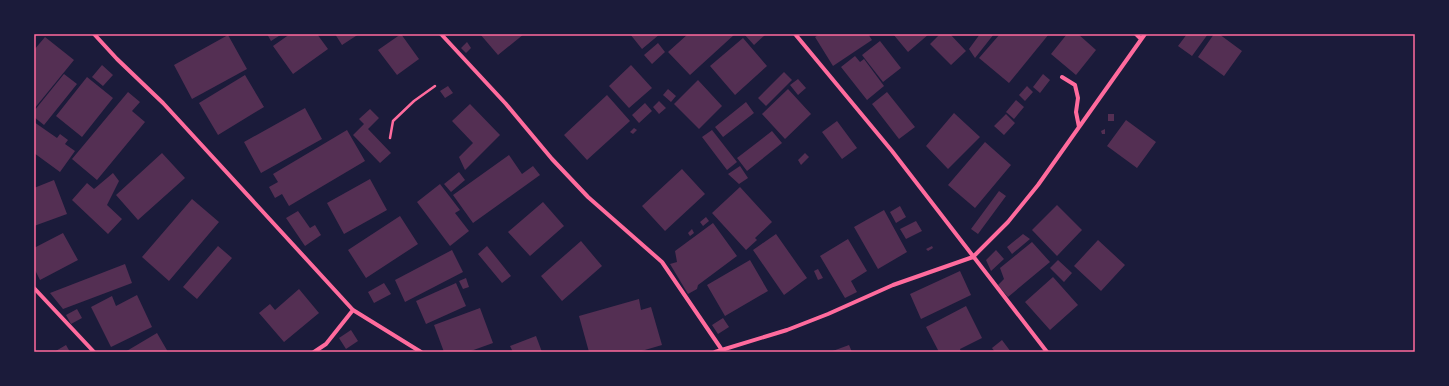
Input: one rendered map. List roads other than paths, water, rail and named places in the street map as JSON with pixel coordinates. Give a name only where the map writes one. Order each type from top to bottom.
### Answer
[{"type":"street","points":[[94,34],[117,59],[163,103],[353,310],[421,352]]},
{"type":"street","points":[[441,34],[506,104],[552,159],[588,197],[662,262],[722,350]]},
{"type":"street","points":[[795,34],[892,151],[1047,352]]},
{"type":"street","points":[[1136,34],[1141,39]]},
{"type":"street","points":[[715,352],[786,330],[828,314],[893,285],[973,257],[1008,222],[1038,185],[1145,34]]},
{"type":"street","points":[[1062,77],[1075,85],[1078,98],[1076,112],[1079,127]]},
{"type":"street","points":[[34,288],[94,352]]},
{"type":"street","points":[[314,352],[326,344],[353,310]]}]
